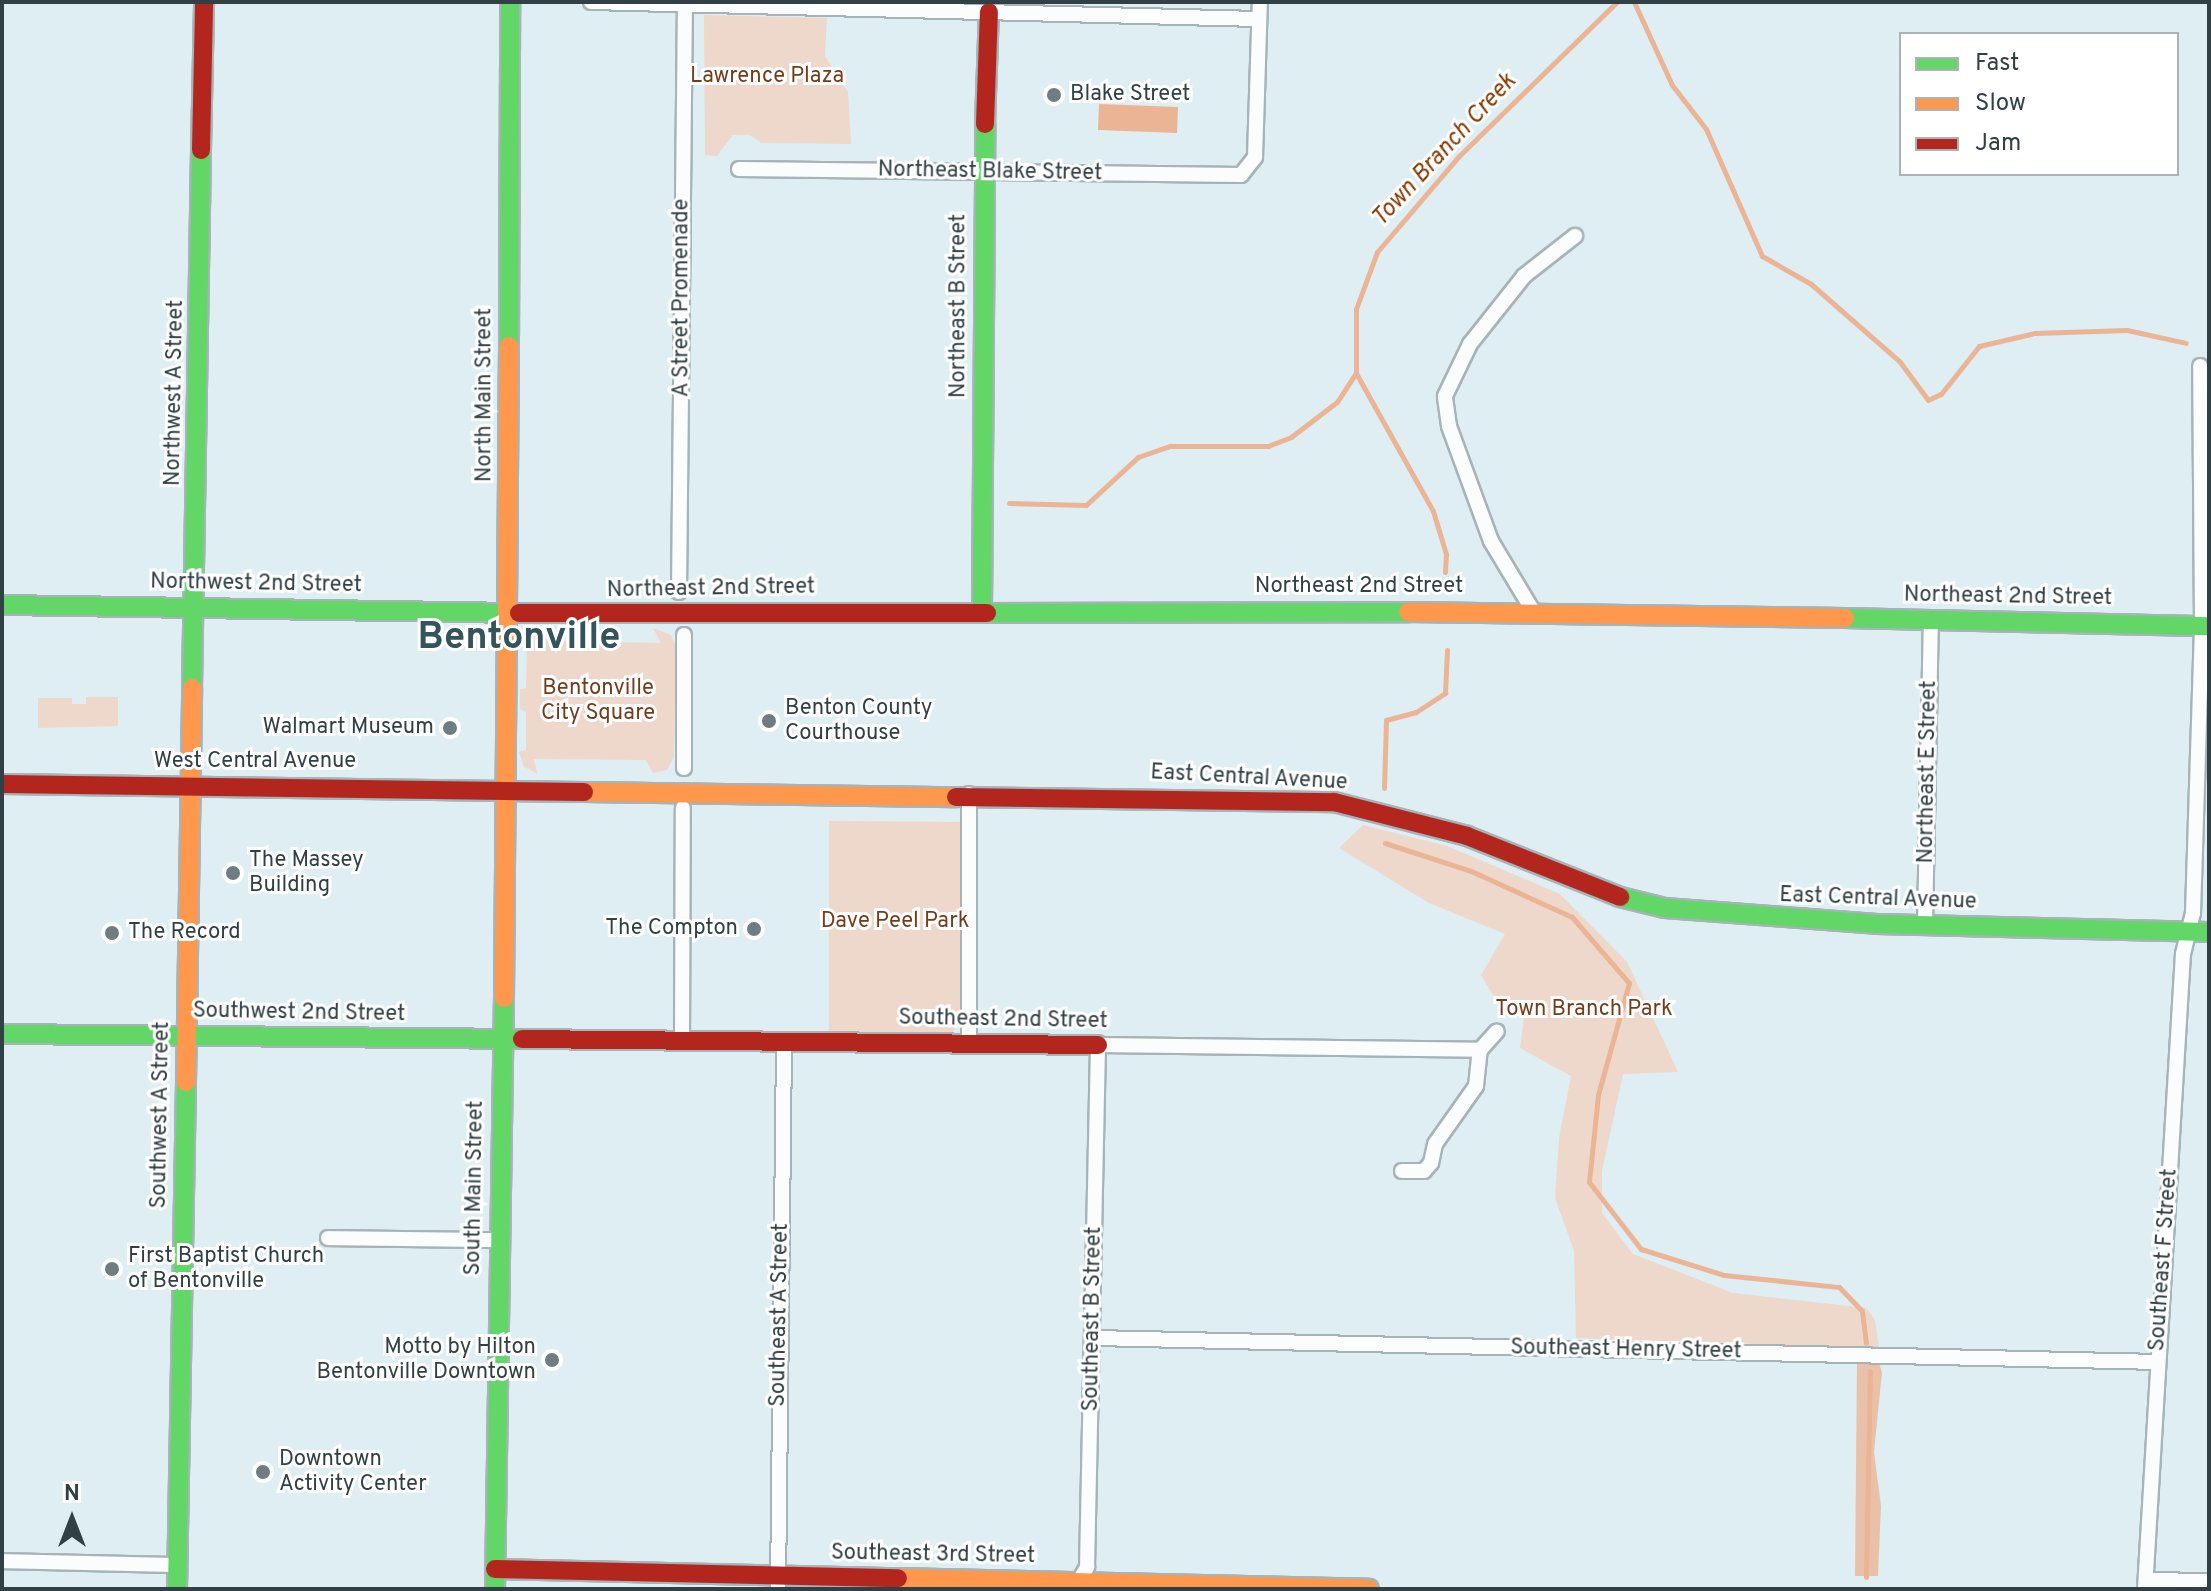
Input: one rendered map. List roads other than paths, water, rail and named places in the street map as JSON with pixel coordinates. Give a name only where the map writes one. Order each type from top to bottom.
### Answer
[{"type":"street","name":"Northwest A Street","points":[[189,786],[204,2]]},
{"type":"street","name":"North Main Street","points":[[508,788],[510,2]]},
{"type":"street","points":[[591,2],[989,7],[1259,19],[1260,2]]},
{"type":"street","name":"A Street Promenade","points":[[679,592],[685,4]]},
{"type":"street","name":"Northeast B Street","points":[[982,611],[983,171],[989,7]]},
{"type":"street","name":"Northeast Blake Street","points":[[739,169],[1241,175],[1255,157],[1259,19]]},
{"type":"street","points":[[1533,611],[1491,541],[1449,426],[1445,396],[1470,344],[1524,276],[1575,236]]},
{"type":"street","name":"Southeast F Street","points":[[2146,1584],[2157,1362],[2183,954],[2188,932],[2205,626],[2200,366]]},
{"type":"street","name":"Northwest 2nd Street","points":[[2,605],[509,612]]},
{"type":"street","name":"Northeast 2nd Street","points":[[509,612],[1533,611],[2205,626]]},
{"type":"street","name":"Northeast E Street","points":[[1925,926],[1931,619]]},
{"type":"street","points":[[684,635],[684,768]]},
{"type":"street","name":"West Central Avenue","points":[[2,784],[508,788]]},
{"type":"street","name":"Southwest A Street","points":[[177,1589],[189,786]]},
{"type":"street","name":"East Central Avenue","points":[[508,788],[1334,802],[1467,836],[1601,892],[1665,908],[1770,919],[1925,926],[2209,932]]},
{"type":"street","name":"South Main Street","points":[[495,1589],[500,1038],[508,788]]},
{"type":"street","points":[[969,794],[969,1044]]},
{"type":"street","points":[[682,1040],[683,808]]},
{"type":"street","points":[[1402,1171],[1424,1171],[1431,1163],[1435,1144],[1476,1086],[1480,1050],[1497,1031]]},
{"type":"street","name":"Southwest 2nd Street","points":[[2,1034],[500,1038]]},
{"type":"street","name":"Southeast 2nd Street","points":[[500,1038],[1480,1050]]},
{"type":"street","name":"Southeast A Street","points":[[778,1582],[784,1042]]},
{"type":"street","name":"Southeast B Street","points":[[1076,1586],[1087,1570],[1098,1045]]},
{"type":"street","points":[[328,1238],[498,1240]]},
{"type":"street","name":"Southeast Henry Street","points":[[1094,1338],[2157,1362]]},
{"type":"street","points":[[2,1561],[177,1565]]},
{"type":"street","name":"Southeast 3rd Street","points":[[495,1569],[778,1582],[1369,1589]]},
{"type":"street","points":[[2146,1584],[2209,1581]]},
{"type":"waterway","name":"Town Branch Creek","points":[[1445,572],[1446,554],[1433,511],[1356,373],[1356,309],[1377,252],[1459,156],[1617,2]]},
{"type":"waterway","points":[[1634,2],[1672,85],[1706,129],[1762,256],[1811,284],[1900,362],[1928,400],[1941,394],[1979,346],[2035,333],[2127,330],[2186,343]]},
{"type":"waterway","points":[[1009,503],[1086,505],[1138,457],[1170,446],[1268,446],[1291,437],[1337,402],[1356,373]]},
{"type":"waterway","name":"Town Branch Creek","points":[[1384,788],[1386,720],[1416,712],[1445,693],[1447,650]]},
{"type":"waterway","name":"Town Branch Creek","points":[[1385,843],[1471,871],[1572,917],[1629,983],[1598,1095],[1589,1182],[1641,1249],[1724,1275],[1839,1287],[1862,1311],[1866,1343]]},
{"type":"waterway","name":"Town Branch Creek","points":[[1866,1577],[1870,1371]]},
{"type":"place","name":"Blake Street","points":[[1054,95]]},
{"type":"place","name":"Benton County Courthouse","points":[[769,721]]},
{"type":"place","name":"Walmart Museum","points":[[450,728]]},
{"type":"place","name":"The Massey Building","points":[[233,873]]},
{"type":"place","name":"The Compton","points":[[754,929]]},
{"type":"place","name":"The Record","points":[[112,933]]},
{"type":"place","name":"First Baptist Church of Bentonville","points":[[112,1269]]},
{"type":"place","name":"Motto by Hilton Bentonville Downtown","points":[[552,1360]]},
{"type":"place","name":"Downtown Activity Center","points":[[263,1472]]},
{"type":"district","name":"Bentonville","points":[[519,639]]},
{"type":"park label","name":"Lawrence Plaza","points":[[767,77]]},
{"type":"park label","name":"Bentonville City Square","points":[[598,700]]},
{"type":"park label","name":"Dave Peel Park","points":[[895,922]]},
{"type":"park label","name":"Town Branch Park","points":[[1584,1010]]}]
